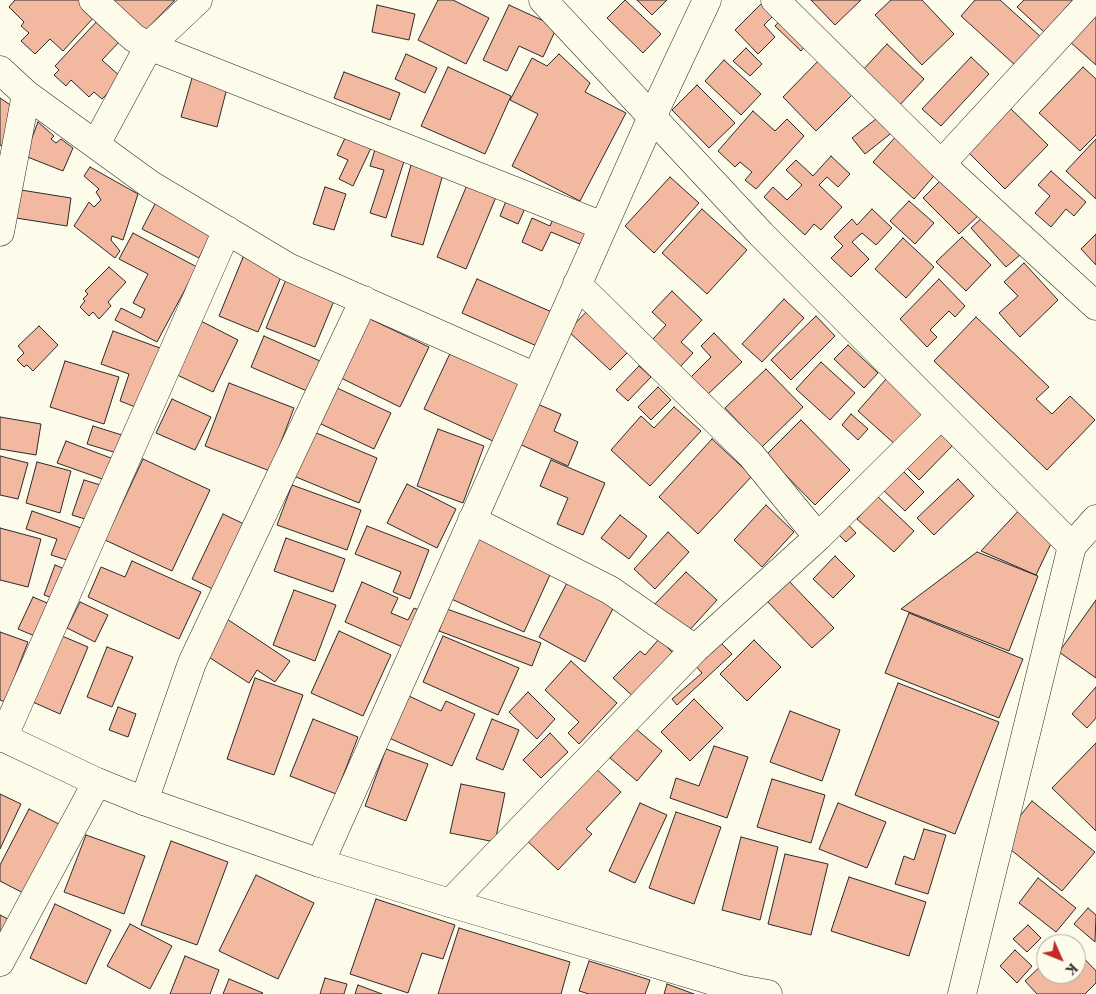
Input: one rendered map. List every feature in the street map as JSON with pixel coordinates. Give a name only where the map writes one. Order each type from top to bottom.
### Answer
[{"type":"street","points":[[93,0],[134,38],[149,46],[603,226]]},
{"type":"street","points":[[96,144],[149,46],[198,0]]},
{"type":"street","points":[[543,0],[761,234],[1072,546]]},
{"type":"street","points":[[320,863],[603,226],[707,0]]},
{"type":"street","points":[[775,0],[941,164],[1096,306]]},
{"type":"street","points":[[941,164],[1092,0]]},
{"type":"street","points":[[0,70],[26,94],[151,185],[288,266],[536,377]]},
{"type":"street","points":[[0,232],[26,94]]},
{"type":"street","points":[[228,230],[2,737],[97,782],[144,801],[320,863],[738,992],[768,994]]},
{"type":"street","points":[[577,284],[751,455],[818,537]]},
{"type":"street","points":[[144,801],[192,663],[364,300]]},
{"type":"street","points":[[450,903],[695,649],[818,537],[941,415]]},
{"type":"street","points":[[962,994],[1072,546],[1096,519]]},
{"type":"street","points":[[472,520],[610,590],[695,649]]},
{"type":"street","points":[[0,962],[97,782]]},
{"type":"building","points":[[15,0],[80,0],[96,15],[63,51],[50,39],[35,54],[21,41],[29,33],[21,26],[24,22],[9,7]]},
{"type":"building","points":[[110,0],[175,0],[144,32]]},
{"type":"building","points":[[438,0],[453,0],[489,18],[466,64],[418,40]]},
{"type":"building","points":[[625,0],[661,34],[643,53],[607,18]]},
{"type":"building","points":[[637,0],[667,0],[652,15]]},
{"type":"building","points":[[765,0],[778,11],[764,25],[775,37],[758,54],[735,30]]},
{"type":"building","points":[[811,0],[861,0],[835,25]]},
{"type":"building","points":[[891,0],[922,0],[954,34],[922,65],[875,15]]},
{"type":"building","points":[[975,0],[1000,0],[1041,37],[1015,65],[961,16]]},
{"type":"building","points":[[1024,0],[1073,0],[1044,32],[1017,7]]},
{"type":"building","points":[[377,5],[415,14],[409,40],[372,32]]},
{"type":"building","points":[[509,5],[557,27],[543,57],[519,46],[507,71],[483,60]]},
{"type":"building","points":[[1096,11],[1096,65],[1069,41]]},
{"type":"building","points":[[784,16],[810,41],[801,51],[775,26]]},
{"type":"building","points":[[100,18],[121,40],[102,60],[122,78],[102,99],[94,92],[89,97],[71,80],[66,86],[54,75],[59,70],[55,66]]},
{"type":"building","points":[[887,44],[924,79],[898,107],[861,72]]},
{"type":"building","points":[[746,48],[762,64],[750,76],[733,61]]},
{"type":"building","points":[[406,54],[437,68],[425,93],[395,79]]},
{"type":"building","points":[[559,54],[590,83],[585,92],[626,113],[580,201],[512,166],[538,114],[510,100],[532,58],[547,66]]},
{"type":"building","points":[[822,57],[856,91],[816,131],[783,97]]},
{"type":"building","points":[[971,57],[989,74],[941,126],[922,109]]},
{"type":"building","points":[[724,60],[761,94],[741,115],[705,81]]},
{"type":"building","points":[[448,67],[511,96],[485,154],[421,126]]},
{"type":"building","points":[[1083,67],[1096,79],[1096,135],[1080,151],[1039,113]]},
{"type":"building","points":[[344,72],[400,93],[390,120],[334,98]]},
{"type":"building","points":[[192,78],[227,88],[217,127],[181,117]]},
{"type":"building","points":[[697,85],[735,123],[709,148],[672,110]]},
{"type":"building","points":[[0,98],[19,111],[8,149],[0,145]]},
{"type":"building","points":[[1009,107],[1048,145],[1005,189],[966,150]]},
{"type":"building","points":[[753,111],[775,131],[787,119],[804,136],[756,189],[745,180],[752,172],[740,162],[735,167],[718,151]]},
{"type":"building","points":[[881,115],[894,131],[865,154],[852,138]]},
{"type":"building","points":[[38,122],[54,136],[51,139],[56,143],[61,139],[73,148],[63,171],[25,156]]},
{"type":"building","points":[[898,134],[939,170],[914,199],[873,162]]},
{"type":"building","points":[[346,136],[371,148],[353,186],[339,179],[348,160],[337,155]]},
{"type":"building","points":[[1096,139],[1096,199],[1066,171]]},
{"type":"building","points":[[376,146],[406,155],[386,218],[370,213],[384,170],[370,166]]},
{"type":"building","points":[[831,156],[850,174],[838,187],[827,177],[819,185],[842,207],[821,230],[814,224],[805,235],[764,197],[773,187],[787,200],[802,185],[786,170],[796,160],[813,176]]},
{"type":"building","points":[[411,165],[443,174],[423,245],[391,236]]},
{"type":"building","points":[[90,167],[138,194],[123,240],[112,236],[111,240],[120,251],[115,258],[74,226],[89,202],[94,207],[101,200],[96,192],[99,189],[84,176]]},
{"type":"building","points":[[1051,171],[1086,202],[1074,216],[1066,209],[1051,227],[1035,213],[1050,196],[1038,185]]},
{"type":"building","points":[[946,175],[982,212],[959,234],[923,198]]},
{"type":"building","points":[[670,177],[699,203],[654,253],[625,226]]},
{"type":"building","points":[[467,185],[496,197],[466,269],[437,257]]},
{"type":"building","points":[[325,187],[346,194],[334,230],[313,224]]},
{"type":"building","points":[[21,190],[71,198],[67,226],[16,218]]},
{"type":"building","points":[[508,196],[527,204],[518,224],[500,216]]},
{"type":"building","points":[[909,201],[934,223],[915,244],[890,221]]},
{"type":"building","points":[[156,202],[212,232],[199,258],[142,229]]},
{"type":"building","points":[[702,209],[747,250],[707,294],[662,253]]},
{"type":"building","points":[[872,209],[892,228],[876,245],[862,233],[852,242],[869,259],[851,277],[831,258],[843,246],[834,237],[852,219],[857,225]]},
{"type":"building","points":[[555,214],[589,229],[582,245],[551,232],[542,251],[522,242],[532,218],[550,226]]},
{"type":"building","points":[[984,216],[1020,255],[1006,267],[971,228]]},
{"type":"building","points":[[133,233],[197,267],[157,342],[115,320],[121,308],[141,318],[145,309],[133,303],[148,274],[119,259]]},
{"type":"building","points":[[1096,234],[1096,265],[1081,249]]},
{"type":"building","points":[[962,237],[991,265],[966,291],[936,262]]},
{"type":"building","points":[[903,238],[934,267],[906,298],[875,269]]},
{"type":"building","points":[[244,255],[283,272],[258,332],[219,316]]},
{"type":"building","points":[[1024,263],[1058,300],[1020,337],[999,313],[1018,296],[1004,282]]},
{"type":"building","points":[[109,267],[126,282],[108,302],[111,306],[99,319],[93,312],[89,316],[80,307],[85,301],[83,299],[88,294],[85,291]]},
{"type":"building","points":[[287,277],[336,296],[315,347],[266,328]]},
{"type":"building","points":[[477,279],[554,313],[539,347],[462,313]]},
{"type":"building","points":[[939,279],[965,306],[955,317],[949,311],[930,330],[937,337],[927,347],[900,319]]},
{"type":"building","points":[[672,291],[702,320],[681,342],[693,353],[680,367],[652,340],[666,325],[652,312]]},
{"type":"building","points":[[784,299],[804,318],[762,362],[742,344]]},
{"type":"building","points":[[591,307],[633,347],[610,370],[568,331]]},
{"type":"building","points":[[816,316],[835,336],[791,380],[771,360]]},
{"type":"building","points":[[976,317],[1049,387],[1036,399],[1052,414],[1070,396],[1095,420],[1047,470],[934,361]]},
{"type":"building","points":[[368,318],[429,347],[400,407],[339,377]]},
{"type":"building","points":[[197,319],[238,340],[213,392],[171,372]]},
{"type":"building","points":[[39,326],[58,345],[33,371],[27,365],[24,367],[17,360],[24,353],[18,346]]},
{"type":"building","points":[[113,331],[160,348],[138,408],[120,401],[129,374],[101,364]]},
{"type":"building","points":[[714,333],[742,362],[708,394],[691,377],[711,357],[701,346]]},
{"type":"building","points":[[264,336],[320,361],[307,391],[251,367]]},
{"type":"building","points":[[848,345],[878,373],[864,388],[834,359]]},
{"type":"building","points":[[453,347],[525,380],[495,442],[424,409]]},
{"type":"building","points":[[65,361],[119,377],[104,424],[50,407]]},
{"type":"building","points":[[821,362],[855,393],[830,420],[796,389]]},
{"type":"building","points":[[639,366],[651,377],[628,401],[616,390]]},
{"type":"building","points":[[766,369],[803,407],[762,447],[725,408]]},
{"type":"building","points":[[887,378],[928,414],[898,447],[858,411]]},
{"type":"building","points":[[229,383],[294,408],[270,471],[205,446]]},
{"type":"building","points":[[658,387],[671,400],[651,420],[638,407]]},
{"type":"building","points":[[337,388],[391,413],[374,449],[319,423]]},
{"type":"building","points":[[172,399],[211,417],[195,450],[156,433]]},
{"type":"building","points":[[535,403],[561,414],[554,431],[578,442],[568,466],[517,443]]},
{"type":"building","points":[[674,407],[701,431],[650,486],[611,450],[641,416],[654,428]]},
{"type":"building","points":[[851,414],[868,429],[858,440],[842,425]]},
{"type":"building","points":[[0,417],[41,424],[36,455],[0,449]]},
{"type":"building","points":[[801,420],[850,470],[815,505],[766,455]]},
{"type":"building","points":[[93,426],[125,436],[120,454],[87,444]]},
{"type":"building","points":[[302,427],[377,458],[359,503],[284,472]]},
{"type":"building","points":[[935,428],[953,445],[919,480],[902,463]]},
{"type":"building","points":[[438,429],[484,446],[463,503],[417,486]]},
{"type":"building","points":[[712,439],[752,476],[698,534],[659,497]]},
{"type":"building","points":[[66,441],[116,460],[108,481],[57,463]]},
{"type":"building","points":[[0,456],[28,463],[18,499],[0,495]]},
{"type":"building","points":[[143,459],[210,490],[172,571],[105,540]]},
{"type":"building","points":[[551,460],[605,483],[583,535],[557,524],[568,498],[540,486]]},
{"type":"building","points":[[37,462],[71,471],[60,513],[26,503]]},
{"type":"building","points":[[900,468],[924,492],[905,511],[881,488]]},
{"type":"building","points":[[958,479],[974,496],[934,535],[917,518]]},
{"type":"building","points":[[84,480],[107,487],[95,522],[72,515]]},
{"type":"building","points":[[407,484],[456,509],[437,548],[387,523]]},
{"type":"building","points":[[292,485],[361,510],[347,550],[277,525]]},
{"type":"building","points":[[877,496],[914,531],[894,552],[857,519]]},
{"type":"building","points":[[766,505],[794,532],[762,567],[734,540]]},
{"type":"building","points":[[1024,505],[1055,535],[1036,575],[981,551]]},
{"type":"building","points":[[32,511],[81,528],[70,561],[51,555],[57,539],[26,529]]},
{"type":"building","points":[[223,514],[246,525],[215,590],[192,579]]},
{"type":"building","points":[[620,515],[647,536],[629,559],[601,538]]},
{"type":"building","points":[[844,520],[856,533],[846,542],[834,530]]},
{"type":"building","points":[[367,526],[429,550],[410,599],[393,592],[401,572],[355,554]]},
{"type":"building","points":[[0,528],[41,539],[28,587],[0,580]]},
{"type":"building","points":[[476,531],[554,566],[524,632],[447,597]]},
{"type":"building","points":[[668,532],[689,552],[655,589],[634,569]]},
{"type":"building","points":[[286,538],[345,559],[333,592],[274,571]]},
{"type":"building","points":[[977,552],[1038,576],[1009,651],[901,609]]},
{"type":"building","points":[[835,556],[855,576],[833,598],[813,579]]},
{"type":"building","points":[[132,561],[201,592],[179,639],[88,597],[101,567],[125,577]]},
{"type":"building","points":[[55,565],[72,572],[61,601],[44,595]]},
{"type":"building","points":[[686,572],[717,600],[686,634],[654,605]]},
{"type":"building","points":[[570,577],[617,601],[585,662],[539,637]]},
{"type":"building","points":[[786,578],[834,628],[812,648],[764,598]]},
{"type":"building","points":[[362,582],[398,598],[391,613],[408,620],[414,608],[424,612],[407,649],[345,622]]},
{"type":"building","points":[[294,590],[336,605],[315,661],[273,645]]},
{"type":"building","points":[[33,597],[52,605],[37,637],[18,629]]},
{"type":"building","points":[[1096,600],[1096,678],[1059,652]]},
{"type":"building","points":[[80,602],[108,615],[95,642],[67,628]]},
{"type":"building","points":[[447,609],[541,643],[532,666],[439,631]]},
{"type":"building","points":[[909,613],[1023,659],[999,718],[885,673]]},
{"type":"building","points":[[224,617],[290,661],[275,682],[257,670],[249,683],[201,652]]},
{"type":"building","points":[[339,631],[391,655],[363,716],[311,693]]},
{"type":"building","points":[[0,632],[28,642],[5,702],[0,700]]},
{"type":"building","points":[[55,633],[88,647],[60,714],[26,699]]},
{"type":"building","points":[[443,636],[519,668],[498,715],[423,682]]},
{"type":"building","points":[[716,638],[732,654],[677,705],[672,699],[702,673],[691,661]]},
{"type":"building","points":[[659,639],[673,653],[636,699],[613,678],[640,651],[645,655]]},
{"type":"building","points":[[754,640],[781,667],[747,701],[720,674]]},
{"type":"building","points":[[107,647],[133,657],[112,707],[87,697]]},
{"type":"building","points":[[571,661],[617,703],[579,744],[568,733],[579,722],[545,690]]},
{"type":"building","points":[[255,678],[303,695],[274,775],[227,759]]},
{"type":"building","points":[[898,683],[999,722],[955,834],[855,795]]},
{"type":"building","points":[[1096,687],[1096,718],[1087,728],[1072,714]]},
{"type":"building","points":[[528,692],[555,719],[537,739],[509,712]]},
{"type":"building","points":[[409,696],[441,711],[446,701],[475,714],[452,766],[389,738]]},
{"type":"building","points":[[694,699],[723,728],[690,761],[661,732]]},
{"type":"building","points":[[118,707],[136,714],[128,737],[109,730]]},
{"type":"building","points":[[790,711],[840,730],[822,781],[770,762]]},
{"type":"building","points":[[313,719],[358,737],[336,794],[290,776]]},
{"type":"building","points":[[492,719],[519,730],[503,770],[476,759]]},
{"type":"building","points":[[635,728],[662,751],[637,781],[610,758]]},
{"type":"building","points":[[550,733],[568,752],[541,778],[523,760]]},
{"type":"building","points":[[1096,743],[1096,831],[1052,788]]},
{"type":"building","points":[[714,746],[748,757],[727,818],[670,798],[676,778],[699,786]]},
{"type":"building","points":[[386,749],[428,764],[406,821],[365,806]]},
{"type":"building","points":[[591,764],[621,792],[586,829],[592,834],[558,870],[523,837]]},
{"type":"building","points":[[772,779],[825,795],[811,843],[757,827]]},
{"type":"building","points":[[461,784],[505,793],[495,842],[450,833]]},
{"type":"building","points":[[0,794],[21,804],[0,849]]},
{"type":"building","points":[[1032,801],[1095,852],[1062,891],[1000,841]]},
{"type":"building","points":[[640,803],[667,815],[635,883],[609,871]]},
{"type":"building","points":[[838,803],[886,822],[867,868],[819,849]]},
{"type":"building","points":[[29,809],[65,827],[29,896],[0,881],[0,865]]},
{"type":"building","points":[[676,812],[721,827],[694,904],[649,888]]},
{"type":"building","points":[[924,829],[946,835],[928,894],[895,884],[904,856],[914,860]]},
{"type":"building","points":[[86,835],[145,856],[124,914],[64,892]]},
{"type":"building","points":[[741,837],[778,847],[760,920],[722,910]]},
{"type":"building","points":[[171,841],[228,862],[197,945],[141,925]]},
{"type":"building","points":[[785,854],[828,864],[811,935],[768,924]]},
{"type":"building","points":[[256,875],[314,903],[278,979],[219,951]]},
{"type":"building","points":[[849,877],[926,902],[909,956],[831,931]]},
{"type":"building","points":[[1038,878],[1076,908],[1056,932],[1019,903]]},
{"type":"building","points":[[376,899],[455,925],[443,959],[422,953],[408,993],[350,974]]},
{"type":"building","points":[[55,904],[111,930],[86,984],[30,958]]},
{"type":"building","points":[[1088,908],[1096,915],[1095,942],[1086,934],[1074,924]]},
{"type":"building","points":[[0,915],[10,920],[0,942]]},
{"type":"building","points":[[130,924],[172,946],[150,989],[107,966]]},
{"type":"building","points":[[1028,925],[1037,934],[1036,943],[1027,952],[1013,939]]},
{"type":"building","points":[[459,928],[570,962],[561,994],[438,994]]},
{"type":"building","points":[[1015,950],[1032,966],[1017,983],[1000,966]]},
{"type":"building","points":[[185,956],[219,970],[210,994],[170,994]]},
{"type":"building","points":[[1086,960],[1096,971],[1096,983],[1085,994],[1037,994],[1025,981],[1036,971],[1036,984],[1086,984]]},
{"type":"building","points":[[589,961],[650,980],[645,994],[589,994],[579,991]]},
{"type":"building","points":[[325,978],[347,984],[344,994],[320,994]]},
{"type":"building","points":[[229,979],[263,993],[223,994]]},
{"type":"building","points":[[667,984],[694,994],[664,994]]},
{"type":"building","points":[[358,985],[382,994],[355,994]]}]
